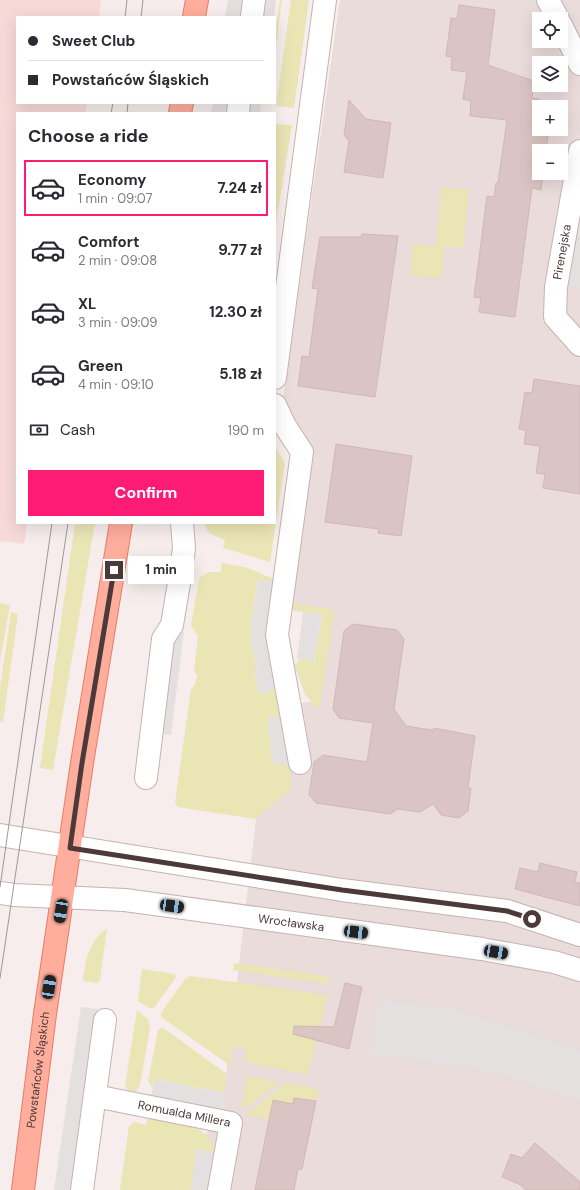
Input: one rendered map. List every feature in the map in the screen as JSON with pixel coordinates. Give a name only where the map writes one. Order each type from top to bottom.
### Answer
[{"type":"main road","points":[[194,16],[196,0]]},
{"type":"main road","name":"Powstańców Śląskich","points":[[23,1190],[45,1014],[121,524]]},
{"type":"street","points":[[252,16],[254,0]]},
{"type":"street","points":[[276,370],[325,0]]},
{"type":"street","points":[[548,0],[554,12]]},
{"type":"street","points":[[568,39],[580,64]]},
{"type":"street","name":"Pirenejska","points":[[580,151],[556,287],[555,317],[580,345]]},
{"type":"street","points":[[276,407],[285,426],[302,452],[277,635],[300,763]]},
{"type":"street","points":[[146,778],[163,639],[172,625],[180,577],[184,548],[182,524]]},
{"type":"street","points":[[0,835],[70,848],[342,890],[507,911],[580,935]]},
{"type":"street","name":"Wrocławska","points":[[0,893],[125,900],[425,941],[554,962],[580,970]]},
{"type":"street","points":[[82,1190],[105,1020]]},
{"type":"street","name":"Romualda Millera","points":[[95,1096],[231,1122],[219,1190]]},
{"type":"shaded area","points":[[0,0],[101,0],[99,16],[16,16],[16,104],[87,104],[85,112],[16,112],[16,524],[27,524],[24,544],[0,541]]},
{"type":"shaded area","points":[[228,0],[245,0],[243,16],[225,16]]},
{"type":"shaded area","points":[[266,0],[276,0],[274,16],[263,16]]},
{"type":"shaded area","points":[[280,0],[282,0],[276,46],[276,28]]},
{"type":"shaded area","points":[[291,0],[309,0],[294,108],[276,106]]},
{"type":"shaded area","points":[[340,0],[580,0],[580,1190],[191,1190],[196,1149],[222,1110],[268,717],[282,705],[311,702],[322,614],[295,611],[290,607],[309,449],[283,400]]},
{"type":"shaded area","points":[[213,104],[230,104],[229,112],[211,112]]},
{"type":"shaded area","points":[[251,104],[261,104],[260,112],[249,112]]},
{"type":"shaded area","points":[[276,124],[292,125],[276,223]]},
{"type":"shaded area","points":[[442,187],[469,190],[463,248],[444,246],[441,278],[410,275],[413,244],[436,247]]},
{"type":"shaded area","points":[[580,202],[580,288],[564,288]]},
{"type":"shaded area","points":[[276,449],[285,463],[276,522]]},
{"type":"shaded area","points":[[75,524],[95,524],[53,770],[40,768]]},
{"type":"shaded area","points":[[204,524],[276,524],[270,562],[223,548],[225,540],[209,533]]},
{"type":"shaded area","points":[[221,563],[245,567],[274,579],[274,582],[258,579],[252,624],[254,657],[257,670],[254,671],[260,694],[280,689],[284,716],[268,717],[272,763],[290,765],[291,789],[255,819],[178,807],[175,803],[191,689],[195,685],[197,676],[194,670],[198,636],[191,626],[199,578],[209,572],[221,572]]},
{"type":"shaded area","points":[[258,579],[276,582],[280,689],[259,694],[254,671],[257,670],[251,642],[251,626]]},
{"type":"shaded area","points":[[0,603],[10,605],[0,661]]},
{"type":"shaded area","points":[[290,603],[331,609],[334,613],[319,711],[305,694],[294,665],[300,659],[314,661],[322,614],[295,611],[290,607]]},
{"type":"shaded area","points":[[11,612],[18,614],[3,722],[0,722],[0,688]]},
{"type":"shaded area","points":[[303,612],[322,614],[314,661],[297,659]]},
{"type":"shaded area","points":[[184,631],[171,735],[162,734],[173,638]]},
{"type":"shaded area","points":[[284,716],[290,765],[272,763],[268,717]]},
{"type":"shaded area","points":[[107,928],[100,980],[97,983],[83,981],[87,958],[92,945]]},
{"type":"shaded area","points":[[234,963],[327,976],[329,984],[233,970]]},
{"type":"shaded area","points":[[142,969],[175,974],[176,977],[154,1008],[151,1009],[138,1001]]},
{"type":"shaded area","points":[[190,976],[328,995],[308,1075],[253,1064],[244,1058],[246,1050],[240,1045],[232,1049],[231,1065],[228,1064],[161,1017],[161,1013],[185,979]]},
{"type":"shaded area","points":[[379,1000],[445,1007],[494,1021],[580,1050],[580,1101],[494,1072],[369,1053]]},
{"type":"shaded area","points":[[81,1007],[98,1009],[73,1190],[54,1190]]},
{"type":"shaded area","points":[[137,1010],[148,1019],[150,1028],[140,1085],[136,1092],[128,1091],[125,1086]]},
{"type":"shaded area","points":[[162,1027],[227,1074],[224,1093],[154,1079],[152,1088],[148,1081],[158,1030]]},
{"type":"shaded area","points":[[247,1076],[280,1082],[242,1111]]},
{"type":"shaded area","points":[[154,1079],[224,1093],[222,1110],[151,1096]]},
{"type":"shaded area","points":[[286,1083],[319,1089],[316,1101],[295,1098],[293,1104],[273,1100],[269,1119],[245,1115]]},
{"type":"shaded area","points":[[148,1117],[179,1122],[198,1128],[211,1142],[215,1152],[196,1149],[191,1190],[120,1190],[129,1126],[135,1122],[146,1125]]},
{"type":"shaded area","points":[[196,1149],[215,1152],[209,1190],[191,1190]]},
{"type":"building","points":[[459,5],[495,10],[488,65],[532,80],[532,98],[539,99],[532,100],[532,136],[548,136],[547,144],[532,144],[532,180],[542,180],[541,190],[532,188],[515,317],[479,312],[481,298],[474,297],[487,196],[494,197],[496,183],[498,183],[507,120],[470,116],[471,101],[463,99],[467,72],[451,70],[452,57],[446,56],[451,18],[457,19]]},
{"type":"building","points":[[349,100],[366,119],[391,123],[383,178],[344,172],[349,141],[344,135]]},
{"type":"building","points":[[362,234],[398,236],[375,397],[298,386],[302,356],[309,357],[318,289],[312,288],[320,237],[361,237]]},
{"type":"building","points":[[534,379],[580,386],[580,494],[543,488],[545,474],[536,473],[540,446],[524,444],[526,430],[519,429],[525,392],[532,393]]},
{"type":"building","points":[[336,444],[412,456],[401,536],[378,533],[379,529],[325,522]]},
{"type":"building","points":[[353,624],[397,630],[404,639],[394,709],[406,726],[432,730],[435,728],[475,736],[468,788],[471,788],[468,811],[459,818],[441,815],[433,804],[420,812],[398,809],[390,814],[316,803],[309,795],[314,762],[323,755],[367,762],[373,723],[339,718],[333,709],[344,631]]},
{"type":"building","points":[[540,863],[577,872],[575,882],[580,883],[580,906],[515,889],[520,868],[538,872]]},
{"type":"building","points":[[345,983],[362,987],[349,1049],[293,1034],[294,1026],[334,1027]]},
{"type":"building","points":[[294,1098],[316,1101],[302,1169],[298,1169],[294,1190],[255,1190],[273,1100],[293,1104]]},
{"type":"building","points":[[535,1143],[580,1182],[580,1190],[526,1190],[519,1184],[502,1177],[511,1154],[522,1158]]},
{"type":"tram line","points":[[125,16],[127,0]]},
{"type":"tram line","points":[[141,16],[143,0]]},
{"type":"tram line","points":[[111,112],[113,104]]},
{"type":"tram line","points":[[127,112],[128,104]]},
{"type":"tram line","points":[[0,887],[52,524]]},
{"type":"tram line","points":[[0,978],[68,524]]},
{"type":"route","points":[[114,570],[82,763],[70,848],[342,890],[426,902],[507,911],[532,919]]}]
